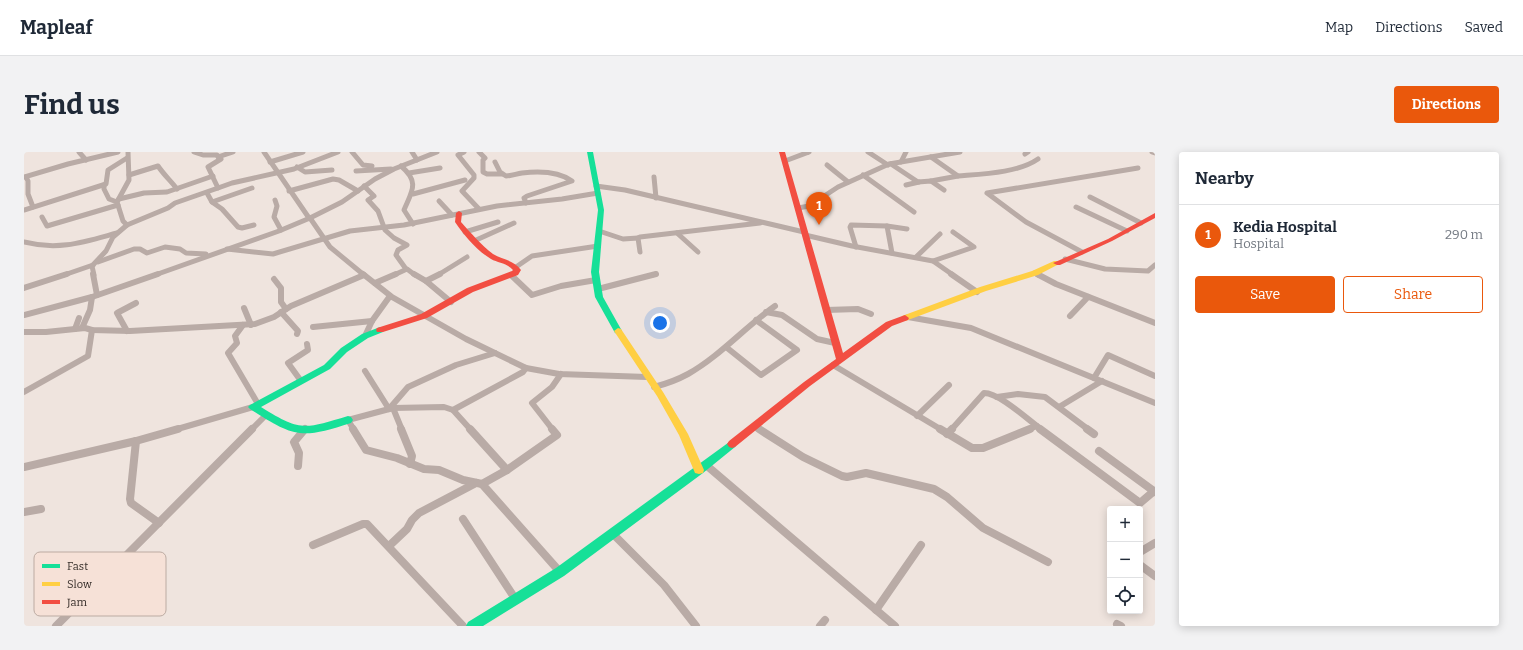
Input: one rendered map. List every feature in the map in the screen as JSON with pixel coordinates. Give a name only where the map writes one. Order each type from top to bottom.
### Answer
[{"type":"street","points":[[79,152],[86,160]]},
{"type":"street","points":[[33,207],[28,194],[28,181],[25,177],[118,152]]},
{"type":"street","points":[[127,225],[123,221],[118,202],[128,183],[128,152]]},
{"type":"street","points":[[194,152],[218,157],[233,152]]},
{"type":"street","points":[[264,152],[277,173],[330,247],[390,296],[424,316],[526,368],[561,374],[647,377]]},
{"type":"street","points":[[270,162],[302,152]]},
{"type":"street","points":[[79,328],[90,310],[94,296],[92,269],[94,264],[106,251],[111,240],[127,225],[168,208],[175,203],[207,193],[232,182],[277,173],[338,152]]},
{"type":"street","points":[[352,152],[363,165],[372,166]]},
{"type":"street","points":[[412,152],[417,160]]},
{"type":"street","points":[[24,315],[55,308],[143,280],[210,254],[281,230],[342,202],[364,186],[401,166],[437,152]]},
{"type":"street","points":[[464,152],[458,155],[474,175],[474,178],[462,191],[479,210]]},
{"type":"street","points":[[479,152],[485,158],[483,160],[483,172],[487,174],[502,174],[509,176],[525,172],[548,171],[572,181],[527,196],[524,198],[526,203]]},
{"type":"street","points":[[590,152],[601,210],[597,284],[599,297],[620,334],[702,467],[895,626]]},
{"type":"street","points":[[809,152],[783,156],[835,343],[836,362]]},
{"type":"street","points":[[868,152],[919,182]]},
{"type":"street","points":[[901,162],[906,152]]},
{"type":"street","points":[[798,208],[813,204],[826,194],[848,182],[889,164],[960,152]]},
{"type":"street","points":[[218,157],[220,160],[208,166],[218,188]]},
{"type":"street","points":[[931,157],[958,176]]},
{"type":"street","points":[[118,202],[109,199],[104,189],[104,185],[107,183],[105,171],[127,158]]},
{"type":"street","points":[[906,185],[1012,169],[1035,162],[1038,159]]},
{"type":"street","points":[[495,162],[502,174]]},
{"type":"street","points":[[826,165],[848,182]]},
{"type":"street","points":[[129,175],[158,166],[167,179],[173,183],[177,189]]},
{"type":"street","points":[[401,166],[410,173],[414,187],[413,194],[404,210],[413,224]]},
{"type":"street","points":[[297,167],[305,172],[332,170]]},
{"type":"street","points":[[410,173],[440,168]]},
{"type":"street","points":[[1082,252],[1026,222],[987,193],[1138,168]]},
{"type":"street","points":[[356,171],[394,170]]},
{"type":"street","points":[[863,175],[914,212]]},
{"type":"street","points":[[42,217],[47,226],[144,193],[163,193],[213,176]]},
{"type":"street","points":[[654,177],[656,198]]},
{"type":"street","points":[[290,191],[333,179],[339,180],[358,191]]},
{"type":"street","points":[[413,194],[464,180]]},
{"type":"street","points":[[931,181],[944,190]]},
{"type":"street","points":[[24,210],[104,185]]},
{"type":"street","points":[[364,186],[374,196],[368,200],[378,211],[383,228],[391,237],[407,245],[398,250],[396,255],[406,269],[426,281],[450,302]]},
{"type":"street","points":[[225,249],[272,254],[350,231],[413,224],[497,206],[562,199],[612,187],[805,233],[856,247],[933,261],[977,292]]},
{"type":"street","points":[[212,202],[252,188]]},
{"type":"street","points":[[207,193],[212,202],[222,209],[238,227],[242,228],[254,226]]},
{"type":"street","points":[[1090,197],[1141,223]]},
{"type":"street","points":[[275,200],[277,206],[274,217],[281,230]]},
{"type":"street","points":[[438,201],[456,214],[458,222],[474,241],[495,258],[510,262],[516,267]]},
{"type":"street","points":[[1076,207],[1127,231]]},
{"type":"street","points":[[472,626],[560,572],[702,467],[836,362],[889,324],[1035,273],[1127,231],[1155,215]]},
{"type":"street","points":[[465,232],[498,222]]},
{"type":"street","points":[[474,241],[514,223]]},
{"type":"street","points":[[599,231],[623,239],[764,223]]},
{"type":"street","points":[[856,247],[850,226],[887,226],[907,229]]},
{"type":"street","points":[[887,226],[892,253]]},
{"type":"street","points":[[933,261],[974,247],[953,232]]},
{"type":"street","points":[[24,242],[39,246],[67,246],[117,233]]},
{"type":"street","points":[[677,233],[698,252]]},
{"type":"street","points":[[916,257],[940,234]]},
{"type":"street","points":[[638,238],[640,252]]},
{"type":"street","points":[[24,467],[136,441],[256,406],[326,367],[344,350],[365,336],[387,327],[424,316],[478,286],[511,275],[517,270],[516,267],[532,256],[598,246]]},
{"type":"street","points":[[24,288],[122,253],[138,249],[147,253],[165,247],[180,249],[186,253],[210,254]]},
{"type":"street","points":[[106,251],[122,253]]},
{"type":"street","points":[[426,281],[467,257]]},
{"type":"street","points":[[1065,259],[1105,269],[1148,272],[1155,265]]},
{"type":"street","points":[[375,283],[406,269]]},
{"type":"street","points":[[1035,273],[1056,284],[1155,323]]},
{"type":"street","points":[[511,275],[532,295],[561,286],[597,284],[656,274]]},
{"type":"street","points":[[24,332],[79,328],[127,331],[251,324],[274,317],[284,311],[364,275]]},
{"type":"street","points":[[274,279],[281,288],[281,302],[284,311],[298,331],[297,334]]},
{"type":"street","points":[[365,336],[372,321],[390,296]]},
{"type":"street","points":[[1070,316],[1088,297]]},
{"type":"street","points":[[127,331],[117,313],[136,304]]},
{"type":"street","points":[[654,387],[668,384],[677,380],[726,347],[756,320],[775,306]]},
{"type":"street","points":[[244,308],[251,324]]},
{"type":"street","points":[[826,310],[858,310],[871,314]]},
{"type":"street","points":[[766,312],[782,315],[817,339],[835,343]]},
{"type":"street","points":[[908,317],[971,328],[1155,403]]},
{"type":"street","points":[[79,318],[79,328]]},
{"type":"street","points":[[726,347],[760,377],[797,350],[756,320]]},
{"type":"street","points":[[312,327],[372,321]]},
{"type":"street","points":[[243,325],[235,336],[237,343],[228,354],[256,406],[266,415],[299,430],[319,427],[391,408],[444,406],[453,410],[507,470]]},
{"type":"street","points":[[24,392],[88,356],[92,330]]},
{"type":"street","points":[[301,380],[288,363],[308,350],[308,344]]},
{"type":"street","points":[[391,408],[408,387],[456,365],[495,353]]},
{"type":"street","points":[[1059,407],[1098,379],[1108,355],[1155,376]]},
{"type":"street","points":[[836,362],[917,416],[966,446],[977,449],[983,448],[1037,426]]},
{"type":"street","points":[[453,410],[522,372],[526,368]]},
{"type":"street","points":[[365,371],[391,408],[412,456],[410,464]]},
{"type":"street","points":[[389,546],[407,529],[412,520],[419,513],[507,470],[557,435],[532,403],[549,392],[558,382],[561,374]]},
{"type":"street","points":[[917,416],[949,385]]},
{"type":"street","points":[[947,434],[984,393],[989,393],[997,397],[1037,426],[1140,503],[1155,491],[1099,452]]},
{"type":"street","points":[[997,397],[1012,394],[1041,396],[1059,407],[1094,434]]},
{"type":"street","points":[[130,552],[266,415]]},
{"type":"street","points":[[348,420],[366,450],[397,458],[424,469],[439,470],[479,483],[560,572]]},
{"type":"street","points":[[754,426],[803,457],[845,477],[866,473],[934,489],[946,497],[983,528],[1048,562]]},
{"type":"street","points":[[298,466],[299,453],[294,442],[305,429]]},
{"type":"street","points":[[136,441],[130,499],[159,523]]},
{"type":"street","points":[[24,512],[41,509]]},
{"type":"street","points":[[463,519],[516,600]]},
{"type":"street","points":[[313,545],[365,524],[389,546],[463,626]]},
{"type":"street","points":[[612,533],[664,585],[696,626]]},
{"type":"street","points":[[1143,550],[1155,543]]},
{"type":"street","points":[[876,610],[921,545]]},
{"type":"street","points":[[1143,567],[1155,576]]},
{"type":"street","points":[[56,626],[66,616]]},
{"type":"traffic: fast","points":[[590,152],[601,210],[595,272],[599,297],[618,331]]},
{"type":"traffic: fast","points":[[348,420],[323,428],[304,431],[281,424],[253,407],[327,367],[344,350],[365,336],[380,330]]},
{"type":"traffic: fast","points":[[472,626],[560,572],[732,444]]},
{"type":"traffic: slow","points":[[905,318],[983,289],[1035,273],[1057,263]]},
{"type":"traffic: slow","points":[[618,331],[660,394],[683,434],[699,470]]},
{"type":"traffic: jam","points":[[782,152],[840,359]]},
{"type":"traffic: jam","points":[[380,330],[424,316],[470,290],[515,273],[517,270],[515,267],[493,257],[474,241],[458,222],[459,213]]},
{"type":"traffic: jam","points":[[1057,263],[1110,240],[1155,215]]},
{"type":"traffic: jam","points":[[732,444],[807,384],[889,324],[905,318]]},
{"type":"place","name":"Kedia Hospital","points":[[819,225]]}]
